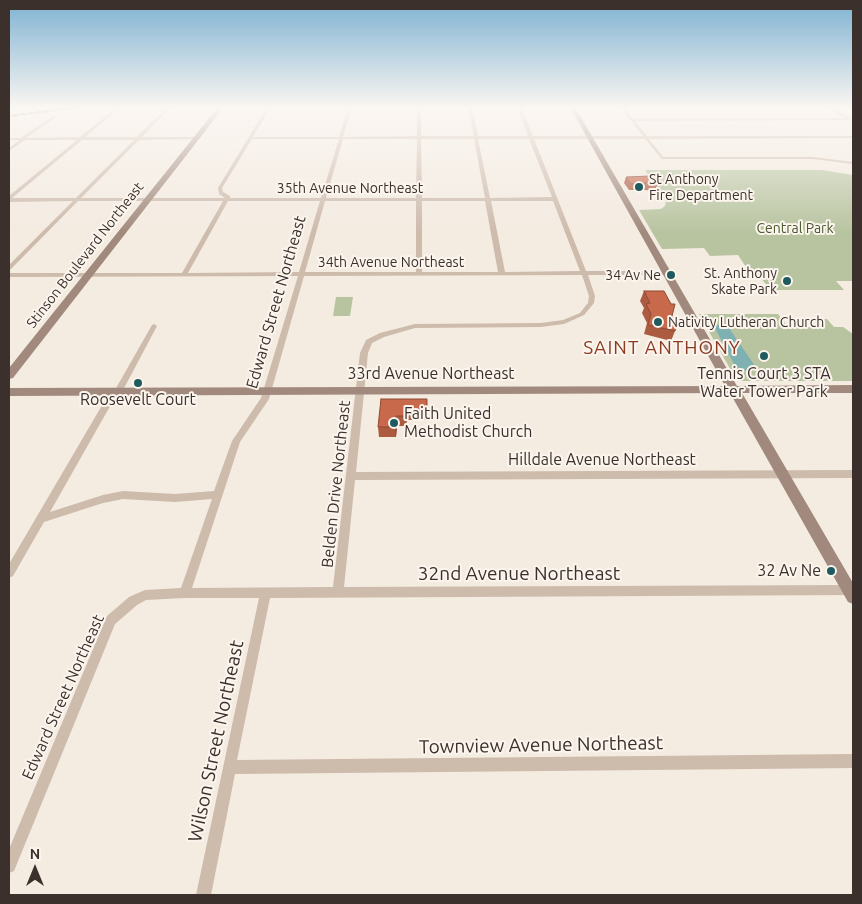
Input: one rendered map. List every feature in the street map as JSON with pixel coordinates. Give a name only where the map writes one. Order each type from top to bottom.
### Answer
[{"type":"street","points":[[9,199],[67,149]]},
{"type":"street","points":[[9,268],[127,149]]},
{"type":"street","name":"Stinson Boulevard Northeast","points":[[9,375],[187,149]]},
{"type":"street","points":[[184,275],[228,197],[221,193],[220,188],[243,149]]},
{"type":"street","name":"Edward Street Northeast","points":[[9,866],[112,620],[133,601],[146,596],[185,593],[236,441],[265,399],[268,391],[338,149]]},
{"type":"street","points":[[420,149],[420,274]]},
{"type":"street","points":[[478,149],[502,274]]},
{"type":"street","name":"Belden Drive Northeast","points":[[338,593],[365,347],[375,338],[415,326],[541,325],[564,322],[582,314],[591,303],[592,296],[584,273],[536,149]]},
{"type":"street","points":[[595,149],[852,592]]},
{"type":"street","points":[[655,149],[662,158],[813,158],[853,163]]},
{"type":"street","name":"35th Avenue Northeast","points":[[9,199],[555,199]]},
{"type":"street","name":"34th Avenue Northeast","points":[[9,275],[666,273]]},
{"type":"street","points":[[9,573],[154,326]]},
{"type":"street","name":"33rd Avenue Northeast","points":[[9,392],[853,388]]},
{"type":"street","name":"Hilldale Avenue Northeast","points":[[351,476],[853,474]]},
{"type":"street","points":[[40,519],[96,501],[123,495],[174,498],[217,495]]},
{"type":"street","name":"32nd Avenue Northeast","points":[[185,593],[852,592]]},
{"type":"street","name":"Wilson Street Northeast","points":[[203,895],[265,594]]},
{"type":"street","name":"Townview Avenue Northeast","points":[[230,767],[853,761]]},
{"type":"green space","name":"Central Park","points":[[645,170],[822,170],[853,175],[853,281],[836,281],[844,290],[771,290],[759,276],[752,276],[738,255],[710,256],[704,248],[662,249],[639,210],[661,209],[665,206],[666,201]]},
{"type":"green space","points":[[336,297],[353,297],[350,316],[333,316]]},
{"type":"green space","points":[[699,314],[778,314],[788,327],[819,327],[813,320],[827,319],[834,327],[843,327],[853,334],[853,381],[737,381]]},
{"type":"water","points":[[722,324],[729,328],[755,366],[745,371],[735,366],[714,326]]},
{"type":"building","points":[[650,176],[657,185],[647,183],[631,184],[626,177]]},
{"type":"building","points":[[644,291],[664,291],[671,304],[675,304],[671,320],[677,321],[675,331],[648,325],[651,314],[646,304],[650,303]]},
{"type":"building","points":[[381,399],[427,399],[427,410],[406,411],[406,416],[396,416],[395,427],[378,427]]},
{"type":"place","name":"St Anthony Fire Department","points":[[639,187]]},
{"type":"place","name":"34 Av Ne","points":[[671,275]]},
{"type":"place","name":"St. Anthony Skate Park","points":[[787,281]]},
{"type":"place","name":"Nativity Lutheran Church","points":[[658,322]]},
{"type":"place","name":"Tennis Court 3 STA Water Tower Park","points":[[764,356]]},
{"type":"place","name":"Roosevelt Court","points":[[138,383]]},
{"type":"place","name":"Faith United Methodist Church","points":[[394,423]]},
{"type":"place","name":"32 Av Ne","points":[[831,571]]},
{"type":"district","name":"SAINT ANTHONY","points":[[662,348]]}]
